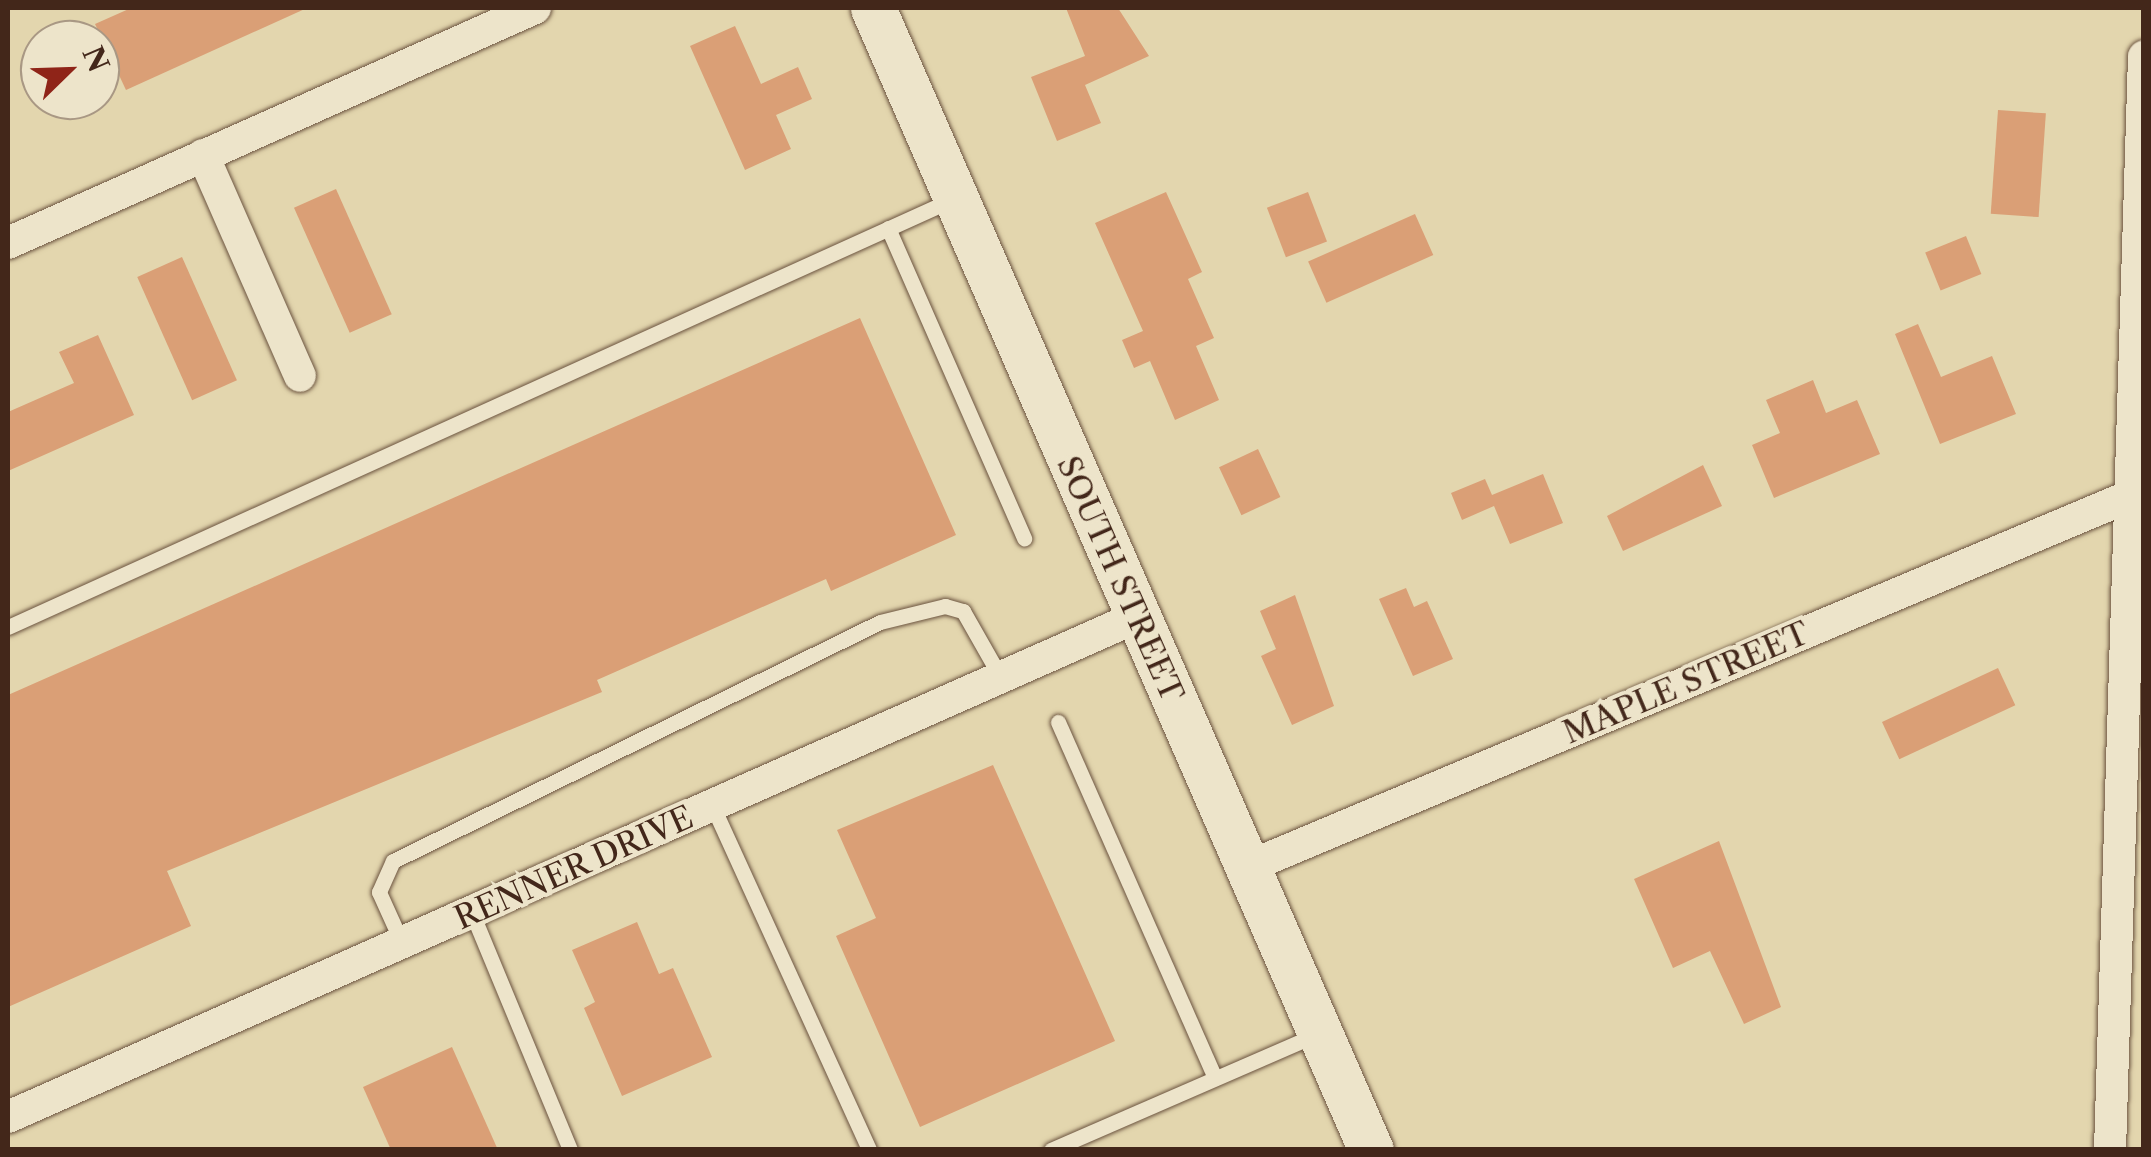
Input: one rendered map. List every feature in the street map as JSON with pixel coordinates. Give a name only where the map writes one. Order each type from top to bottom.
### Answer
[{"type":"street","points":[[8,242],[535,8]]},
{"type":"street","name":"SOUTH STREET","points":[[873,8],[951,200],[1139,616],[1243,870],[1370,1150]]},
{"type":"street","points":[[2110,1150],[2144,57]]},
{"type":"street","points":[[203,156],[300,376]]},
{"type":"street","name":"MAPLE STREET","points":[[1243,870],[2130,496]]},
{"type":"street","name":"RENNER DRIVE","points":[[8,1117],[1139,616]]},
{"type":"lane","points":[[8,627],[951,200]]},
{"type":"lane","points":[[888,228],[1024,538]]},
{"type":"lane","points":[[402,944],[380,892],[393,861],[880,622],[945,606],[963,611],[1001,678]]},
{"type":"lane","points":[[1058,722],[1215,1078]]},
{"type":"lane","points":[[713,807],[870,1150]]},
{"type":"lane","points":[[472,913],[570,1150]]},
{"type":"lane","points":[[1051,1150],[1318,1034]]},
{"type":"building","points":[[131,8],[307,8],[126,90],[120,77],[120,20],[104,20]]},
{"type":"building","points":[[1066,8],[1118,8],[1149,56],[1085,85],[1101,123],[1057,141],[1031,77],[1085,56]]},
{"type":"building","points":[[735,26],[761,84],[798,67],[812,99],[776,115],[791,149],[745,170],[690,46]]},
{"type":"building","points":[[1998,110],[2046,113],[2039,217],[1991,214]]},
{"type":"building","points":[[336,189],[392,314],[350,333],[294,208]]},
{"type":"building","points":[[1166,192],[1202,272],[1188,279],[1214,338],[1196,346],[1219,400],[1175,420],[1150,361],[1134,368],[1122,340],[1143,331],[1095,223]]},
{"type":"building","points":[[1308,192],[1327,241],[1286,257],[1267,208]]},
{"type":"building","points":[[1415,214],[1433,255],[1326,303],[1308,262]]},
{"type":"building","points":[[1966,236],[1981,274],[1941,290],[1925,252]]},
{"type":"building","points":[[182,257],[237,380],[192,400],[137,277]]},
{"type":"building","points":[[860,318],[956,535],[831,591],[826,579],[597,680],[602,692],[167,871],[191,926],[8,1007],[8,695]]},
{"type":"building","points":[[1918,324],[1941,377],[1992,356],[2016,414],[1940,444],[1895,334]]},
{"type":"building","points":[[98,335],[134,415],[8,471],[8,412],[74,383],[59,352]]},
{"type":"building","points":[[1813,380],[1826,413],[1857,400],[1880,454],[1774,498],[1752,445],[1780,433],[1766,400]]},
{"type":"building","points":[[1258,449],[1280,497],[1241,515],[1219,467]]},
{"type":"building","points":[[1703,465],[1722,506],[1623,551],[1607,516]]},
{"type":"building","points":[[1543,474],[1563,523],[1510,544],[1494,506],[1462,520],[1451,493],[1485,479],[1492,495]]},
{"type":"building","points":[[1406,588],[1414,607],[1427,601],[1453,659],[1413,676],[1379,599]]},
{"type":"building","points":[[1295,595],[1334,706],[1292,725],[1261,656],[1276,649],[1260,611]]},
{"type":"building","points":[[1998,668],[2015,705],[1899,759],[1882,722]]},
{"type":"building","points":[[993,765],[1115,1041],[920,1127],[836,936],[876,918],[837,830]]},
{"type":"building","points":[[1719,841],[1781,1007],[1744,1024],[1710,951],[1673,968],[1634,879]]},
{"type":"building","points":[[637,922],[659,974],[673,968],[712,1057],[622,1096],[584,1008],[595,1002],[572,950]]},
{"type":"building","points":[[452,1047],[498,1150],[391,1150],[363,1087]]}]
